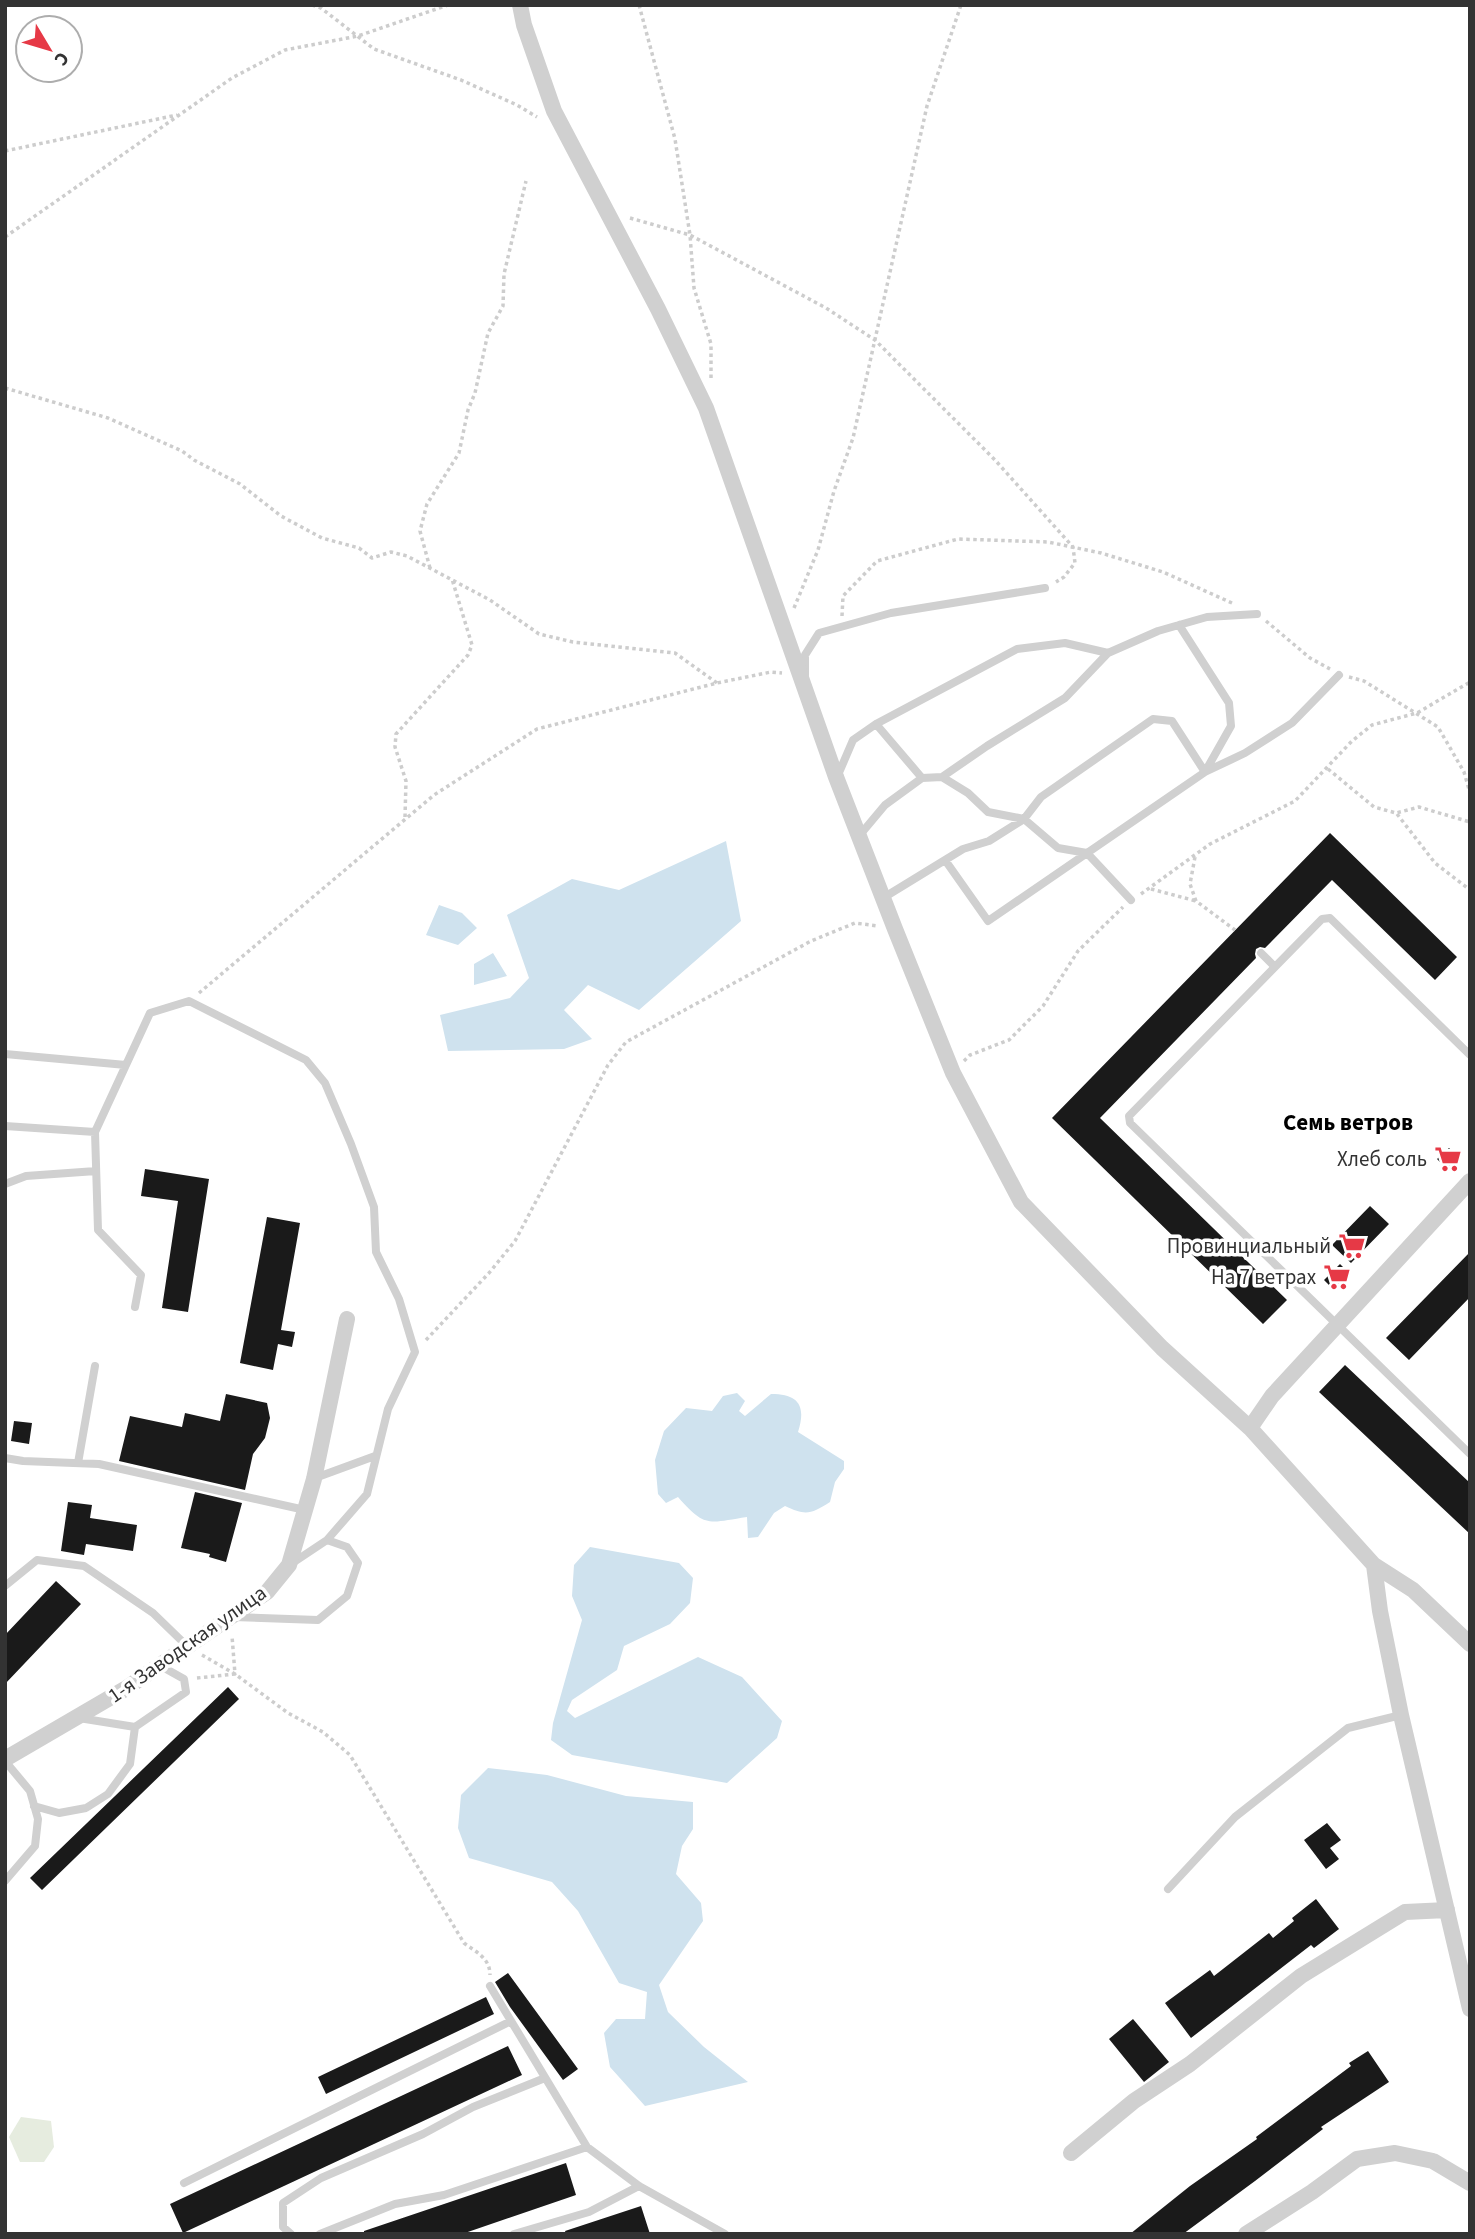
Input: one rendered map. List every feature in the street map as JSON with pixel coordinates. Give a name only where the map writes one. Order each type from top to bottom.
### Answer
[{"type":"street","points":[[520,5],[550,100],[706,408],[836,777],[895,929],[953,1073],[1021,1202],[1162,1348],[1250,1428],[1374,1564],[1413,1590],[1468,1640]]},
{"type":"street","points":[[1250,1428],[1272,1396],[1336,1324],[1470,1181]]},
{"type":"street","name":"1-я Заводская улица","points":[[5,1760],[125,1689],[267,1592],[289,1565],[314,1479],[347,1319]]},
{"type":"street","points":[[1374,1564],[1380,1611],[1401,1715],[1470,2009]]},
{"type":"street","points":[[1071,2152],[1133,2101],[1190,2063],[1301,1976],[1405,1912],[1447,1910]]},
{"type":"street","points":[[1246,2234],[1357,2159],[1395,2153],[1420,2158],[1433,2161],[1470,2183]]},
{"type":"lane","points":[[805,685],[805,655],[819,634],[891,613],[1045,588]]},
{"type":"lane","points":[[859,836],[885,805],[922,778],[942,777],[1065,698],[1108,653],[1158,631],[1207,617],[1257,614]]},
{"type":"lane","points":[[1178,625],[1229,703],[1231,726],[1205,772]]},
{"type":"lane","points":[[836,777],[853,740],[876,724],[1017,649],[1065,643],[1108,653]]},
{"type":"lane","points":[[945,860],[988,921],[1205,772],[1245,753],[1292,723],[1339,675]]},
{"type":"lane","points":[[883,898],[963,849],[989,841],[1024,819],[1041,797],[1153,719],[1172,721],[1205,772]]},
{"type":"lane","points":[[876,724],[922,778]]},
{"type":"lane","points":[[942,777],[968,793],[988,812],[1024,819],[1058,848],[1087,853],[1131,900]]},
{"type":"lane","points":[[1470,1055],[1330,918],[1322,919],[1129,1116],[1130,1123],[1470,1454]]},
{"type":"lane","points":[[1261,953],[1274,967]]},
{"type":"lane","points":[[135,1307],[141,1275],[98,1230],[94,1132],[150,1013],[189,1001],[306,1060],[325,1083],[374,1207],[376,1252],[399,1299],[415,1352],[388,1409],[367,1494],[327,1540],[289,1565]]},
{"type":"lane","points":[[5,1054],[126,1065]]},
{"type":"lane","points":[[5,1126],[94,1132]]},
{"type":"lane","points":[[5,1185],[26,1176],[96,1171]]},
{"type":"lane","points":[[78,1463],[95,1366]]},
{"type":"lane","points":[[314,1479],[375,1457]]},
{"type":"lane","points":[[5,1458],[99,1464],[305,1510]]},
{"type":"lane","points":[[230,1617],[318,1620],[347,1596],[358,1563],[347,1548],[327,1540]]},
{"type":"lane","points":[[5,1586],[37,1560],[84,1566],[153,1613],[187,1646]]},
{"type":"lane","points":[[75,1718],[135,1727],[186,1692],[184,1679],[159,1665]]},
{"type":"lane","points":[[1168,1889],[1235,1817],[1348,1728],[1401,1715]]},
{"type":"lane","points":[[34,1806],[59,1813],[86,1808],[108,1794],[130,1764],[135,1727]]},
{"type":"lane","points":[[5,1760],[30,1791],[38,1819],[36,1846],[5,1881]]},
{"type":"lane","points":[[490,1986],[587,2147],[639,2186],[725,2234]]},
{"type":"lane","points":[[184,2183],[511,2021]]},
{"type":"lane","points":[[290,2234],[283,2227],[283,2203],[321,2178],[423,2134],[473,2106],[545,2078]]},
{"type":"lane","points":[[320,2234],[395,2204],[444,2195],[587,2147]]},
{"type":"lane","points":[[514,2234],[589,2211],[639,2186]]},
{"type":"path","points":[[312,5],[321,8],[374,49],[461,80],[517,105],[567,135]]},
{"type":"path","points":[[5,237],[232,78],[285,50],[358,36],[448,5]]},
{"type":"path","points":[[639,5],[675,139],[690,235],[694,288],[711,344],[711,391],[706,408]]},
{"type":"path","points":[[786,630],[818,550],[834,491],[853,438],[927,106],[961,5]]},
{"type":"path","points":[[5,150],[179,115]]},
{"type":"path","points":[[430,568],[420,531],[427,504],[459,453],[488,333],[503,306],[504,274],[526,181]]},
{"type":"path","points":[[605,211],[690,235],[827,308],[875,340],[995,460],[1073,547],[1075,563],[1064,577],[1045,588]]},
{"type":"path","points":[[5,388],[108,418],[182,451],[240,484],[281,516],[322,538],[359,548],[372,558],[391,552],[407,556],[490,600],[539,634],[573,642],[675,653],[717,683]]},
{"type":"path","points":[[405,819],[405,781],[396,747],[396,734],[468,655],[471,646],[452,579]]},
{"type":"path","points":[[189,1001],[434,795],[537,729],[771,672],[788,673],[805,685]]},
{"type":"path","points":[[953,1073],[970,1055],[1009,1040],[1043,1006],[1078,951],[1131,900],[1210,844],[1295,801],[1352,741],[1372,725],[1417,713],[1470,682]]},
{"type":"path","points":[[1328,769],[1374,807],[1396,813],[1419,807],[1470,822]]},
{"type":"path","points":[[1464,772],[1470,775]]},
{"type":"path","points":[[1396,813],[1435,863],[1470,890]]},
{"type":"path","points":[[1196,855],[1191,884],[1196,901]]},
{"type":"path","points":[[1150,889],[1196,901],[1236,930]]},
{"type":"path","points":[[415,1352],[489,1273],[515,1241],[608,1065],[626,1042],[811,941],[855,923],[895,929]]},
{"type":"path","points":[[230,1617],[235,1674]]},
{"type":"path","points":[[187,1646],[235,1674],[288,1713],[323,1732],[350,1755],[464,1943],[485,1958],[490,1968],[490,1986]]},
{"type":"path","points":[[184,1679],[235,1674]]},
{"type":"shaded area","points":[[21,2117],[51,2121],[54,2147],[44,2162],[20,2162],[9,2137]]},
{"type":"water","points":[[726,841],[741,921],[639,1010],[588,985],[564,1010],[592,1039],[564,1049],[448,1051],[440,1015],[510,998],[529,978],[507,915],[572,879],[619,890]]},
{"type":"water","points":[[439,905],[462,913],[477,928],[458,945],[426,935]]},
{"type":"water","points":[[493,953],[507,976],[474,985],[474,964]]},
{"type":"water","points":[[737,1393],[745,1401],[739,1411],[745,1416],[771,1394],[794,1399],[801,1409],[798,1432],[844,1461],[844,1469],[835,1482],[830,1502],[808,1512],[785,1506],[774,1513],[758,1537],[748,1538],[747,1517],[708,1521],[701,1519],[678,1497],[666,1503],[658,1494],[655,1460],[664,1431],[686,1408],[712,1411],[723,1396]]},
{"type":"water","points":[[590,1547],[679,1563],[693,1578],[690,1603],[670,1624],[624,1646],[617,1670],[572,1700],[567,1711],[575,1718],[698,1657],[742,1677],[782,1721],[777,1738],[727,1783],[572,1755],[551,1740],[553,1723],[582,1620],[572,1596],[574,1565]]},
{"type":"water","points":[[488,1768],[547,1775],[626,1796],[693,1802],[693,1829],[682,1846],[676,1874],[701,1903],[703,1921],[659,1985],[668,2012],[704,2047],[748,2082],[645,2106],[610,2067],[604,2033],[616,2019],[645,2019],[647,1992],[619,1983],[578,1911],[552,1882],[469,1858],[458,1828],[461,1795]]},
{"type":"building","points":[[1330,833],[1457,957],[1435,980],[1332,880],[1265,948],[1256,949],[1256,958],[1100,1118],[1287,1300],[1263,1324],[1052,1118]]},
{"type":"building","name":"Хлеб соль","points":[[1449,1148],[1459,1158],[1447,1169],[1437,1159]]},
{"type":"building","points":[[145,1169],[209,1179],[188,1312],[162,1308],[178,1201],[141,1196]]},
{"type":"building","points":[[1370,1206],[1389,1224],[1351,1263],[1332,1245]]},
{"type":"building","points":[[267,1217],[300,1223],[281,1330],[295,1332],[292,1347],[278,1344],[273,1370],[240,1363]]},
{"type":"building","points":[[1470,1252],[1470,1297],[1409,1360],[1386,1338]]},
{"type":"building","name":"На 7 ветрах","points":[[1340,1264],[1350,1274],[1334,1290],[1324,1280]]},
{"type":"building","points":[[1345,1365],[1470,1483],[1470,1534],[1319,1392]]},
{"type":"building","points":[[226,1394],[267,1403],[270,1418],[265,1438],[253,1454],[245,1490],[119,1461],[130,1416],[182,1427],[185,1413],[220,1421]]},
{"type":"building","points":[[14,1421],[32,1423],[29,1444],[11,1441]]},
{"type":"building","points":[[195,1492],[242,1503],[226,1562],[209,1557],[210,1554],[181,1548]]},
{"type":"building","points":[[68,1502],[92,1505],[90,1518],[137,1525],[133,1551],[86,1544],[84,1555],[61,1551]]},
{"type":"building","points":[[56,1581],[81,1604],[5,1684],[5,1635]]},
{"type":"building","points":[[228,1687],[239,1699],[42,1890],[30,1878]]},
{"type":"building","points":[[1327,1823],[1341,1840],[1330,1848],[1339,1859],[1326,1869],[1304,1840]]},
{"type":"building","points":[[1316,1899],[1339,1929],[1314,1948],[1311,1945],[1191,2038],[1165,2003],[1210,1970],[1214,1976],[1269,1933],[1273,1938]]},
{"type":"building","points":[[508,1973],[578,2069],[563,2080],[495,1982]]},
{"type":"building","points":[[486,1997],[494,2014],[326,2094],[318,2077]]},
{"type":"building","points":[[1133,2019],[1169,2062],[1144,2082],[1109,2039]]},
{"type":"building","points":[[508,2046],[522,2075],[183,2233],[170,2204]]},
{"type":"building","points":[[1368,2051],[1389,2082],[1321,2127],[1323,2129],[1183,2234],[1130,2234],[1190,2186],[1257,2139],[1256,2137],[1351,2066],[1349,2063]]},
{"type":"building","points":[[566,2163],[576,2195],[462,2234],[364,2234],[364,2231]]},
{"type":"building","points":[[641,2206],[650,2234],[566,2234],[565,2231]]},
{"type":"place","name":"Хлеб соль","points":[[1448,1159]]},
{"type":"place","name":"Провинциальный","points":[[1352,1246]]},
{"type":"place","name":"На 7 ветрах","points":[[1337,1277]]},
{"type":"district","name":"Семь ветров","points":[[1348,1122]]}]
